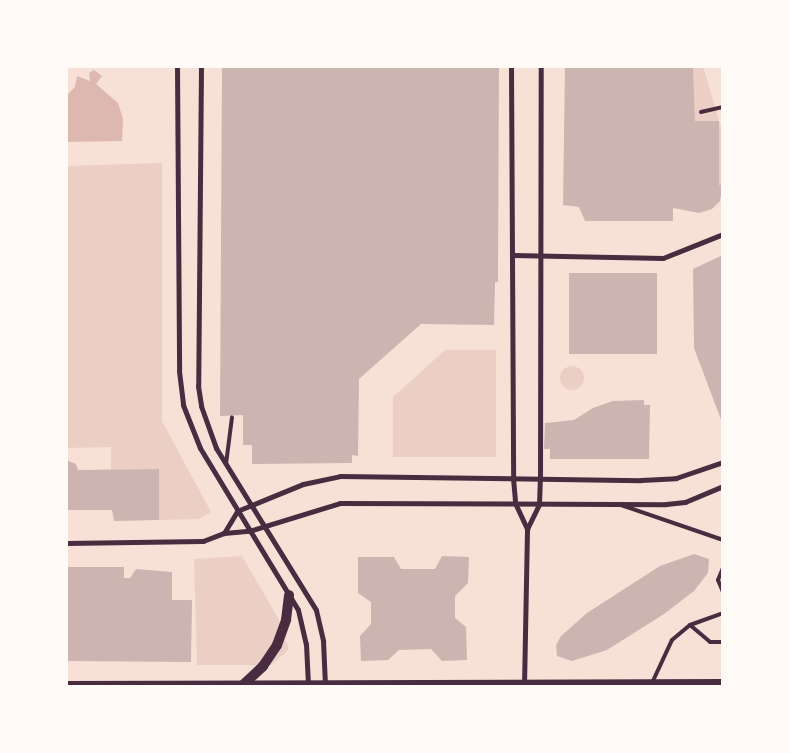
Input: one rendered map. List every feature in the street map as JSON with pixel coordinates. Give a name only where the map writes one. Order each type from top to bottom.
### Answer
[{"type":"main road","points":[[244,684],[263,666],[277,645],[286,620],[289,595]]},
{"type":"main road","points":[[66,686],[244,684],[651,686],[723,684]]},
{"type":"street","points":[[177,66],[179,370],[183,405],[200,448],[289,595],[304,631],[308,685]]},
{"type":"street","points":[[201,66],[198,386],[208,427],[226,464],[262,527],[316,610],[323,641],[325,685]]},
{"type":"street","points":[[511,66],[513,478],[515,503],[527,529]]},
{"type":"street","points":[[524,686],[527,529],[539,504],[540,478],[543,255],[541,66]]},
{"type":"street","points":[[513,255],[663,258],[723,234]]},
{"type":"street","points":[[224,533],[237,511],[303,484],[340,476],[676,478],[723,462]]},
{"type":"street","points":[[66,543],[203,542],[224,533],[249,531],[340,502],[621,506],[685,502],[723,486]]},
{"type":"lane","points":[[702,112],[723,107]]},
{"type":"lane","points":[[226,464],[232,417]]},
{"type":"lane","points":[[621,506],[681,528],[723,540]]},
{"type":"lane","points":[[723,568],[718,580],[723,592]]},
{"type":"lane","points":[[651,686],[672,640],[690,625],[723,613]]},
{"type":"lane","points":[[690,625],[710,642],[723,642]]},
{"type":"shaded area","points":[[693,66],[703,66],[723,134],[723,184],[719,185],[719,121],[695,121]]},
{"type":"shaded area","points":[[94,70],[102,76],[96,84],[118,103],[123,119],[122,141],[66,142],[66,96],[75,87],[77,76],[90,81],[89,73]]},
{"type":"shaded area","points":[[162,163],[162,421],[211,512],[198,519],[159,520],[159,469],[111,470],[111,447],[66,448],[66,166]]},
{"type":"shaded area","points":[[445,350],[496,350],[496,457],[393,457],[393,397]]},
{"type":"shaded area","points":[[572,366],[577,367],[583,373],[583,383],[577,389],[572,390],[567,389],[561,383],[560,378],[561,373],[567,367]]},
{"type":"shaded area","points":[[242,556],[278,618],[289,649],[272,665],[197,665],[194,559]]},
{"type":"building","points":[[222,66],[499,66],[498,282],[495,282],[494,325],[421,324],[359,379],[358,456],[352,455],[352,463],[252,464],[252,445],[243,445],[243,415],[220,416]]},
{"type":"building","points":[[565,66],[693,66],[695,121],[719,121],[719,185],[723,184],[720,201],[712,209],[699,213],[673,208],[673,221],[585,221],[579,207],[563,205]]},
{"type":"building","points":[[723,255],[723,425],[694,348],[693,269]]},
{"type":"building","points":[[569,273],[657,273],[657,354],[569,354]]},
{"type":"building","points":[[644,400],[644,405],[650,405],[649,459],[550,459],[550,449],[544,449],[545,423],[574,420],[593,408],[613,401]]},
{"type":"building","points":[[66,460],[76,464],[78,470],[159,469],[159,520],[114,521],[112,510],[66,510]]},
{"type":"building","points":[[694,554],[709,559],[708,573],[694,591],[664,614],[607,650],[572,661],[557,656],[556,645],[561,636],[587,613],[660,566]]},
{"type":"building","points":[[442,556],[469,557],[468,583],[455,596],[455,618],[466,627],[467,660],[442,661],[431,649],[399,650],[388,660],[361,661],[360,636],[371,624],[371,602],[358,593],[358,557],[394,557],[401,569],[435,569]]},
{"type":"building","points":[[66,567],[124,567],[124,578],[130,578],[136,569],[172,572],[172,600],[192,600],[191,662],[66,661]]}]
